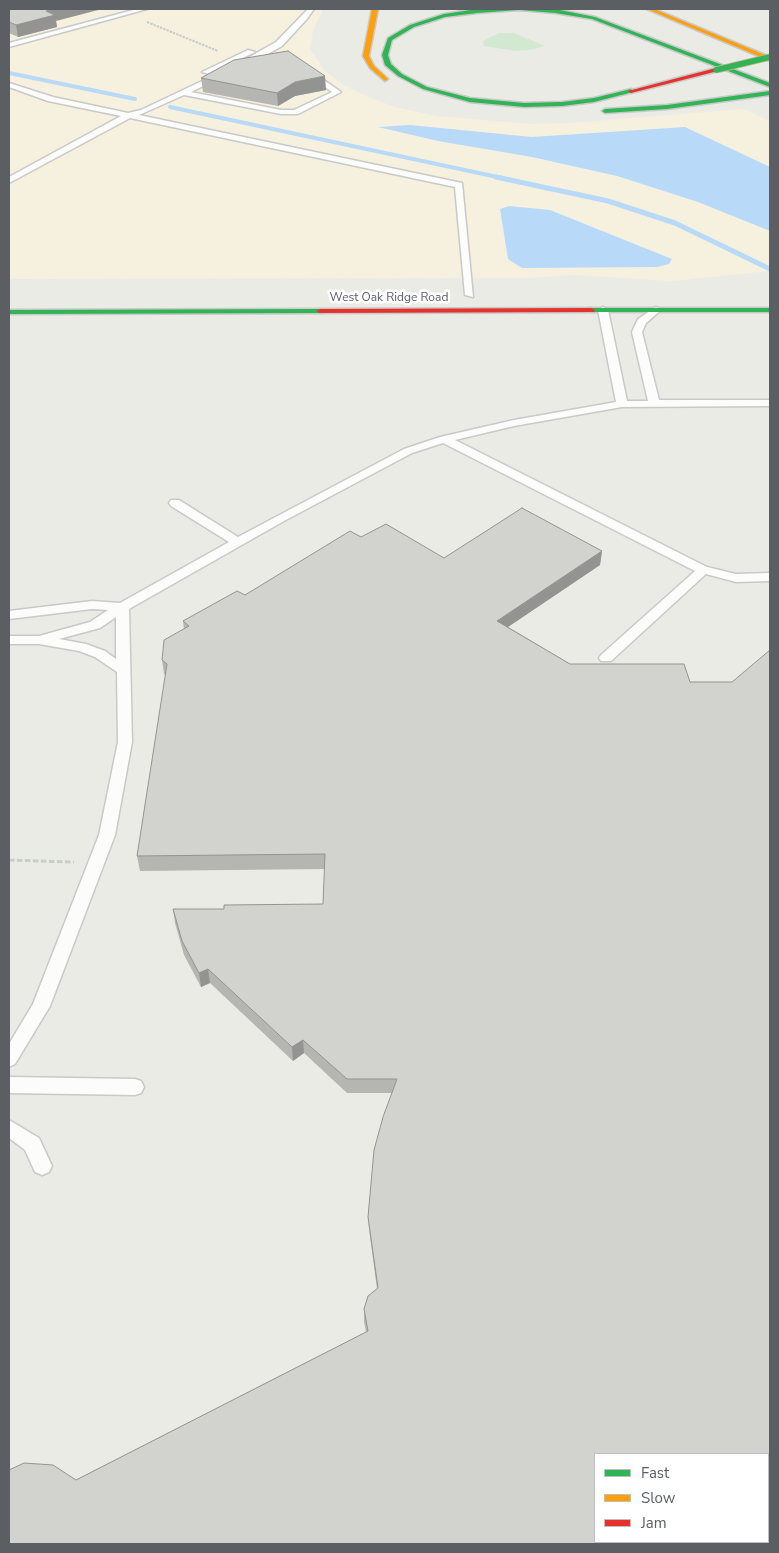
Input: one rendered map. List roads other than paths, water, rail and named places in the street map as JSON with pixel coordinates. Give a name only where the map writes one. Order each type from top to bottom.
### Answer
[{"type":"main road","points":[[375,9],[366,47],[366,56],[372,67],[379,76],[398,86],[447,104],[524,112],[567,112],[667,107],[770,88]]},
{"type":"main road","points":[[517,9],[477,11],[444,16],[412,26],[390,40],[385,55],[388,65],[400,76],[425,88],[470,100],[524,105],[562,104],[594,100],[770,58]]},
{"type":"main road","points":[[521,9],[555,11],[593,18],[770,88]]},
{"type":"main road","points":[[650,9],[770,58]]},
{"type":"main road","points":[[637,13],[770,70]]},
{"type":"main road","points":[[622,16],[770,88]]},
{"type":"main road","points":[[603,310],[634,297]]},
{"type":"main road","name":"West Oak Ridge Road","points":[[9,312],[770,310]]},
{"type":"lane","points":[[9,45],[144,9]]},
{"type":"lane","points":[[9,180],[48,157],[129,115],[143,112],[181,92],[269,52],[304,19],[311,9]]},
{"type":"lane","points":[[174,86],[282,40]]},
{"type":"lane","points":[[252,52],[269,52]]},
{"type":"lane","points":[[181,92],[286,112],[295,112],[336,93],[336,90],[300,65]]},
{"type":"lane","points":[[9,85],[51,99],[459,185],[470,295]]},
{"type":"lane","points":[[129,115],[132,110],[152,98]]},
{"type":"lane","points":[[9,170],[48,157]]},
{"type":"lane","points":[[603,310],[622,404]]},
{"type":"lane","points":[[654,404],[638,332],[642,321],[656,310]]},
{"type":"lane","points":[[39,640],[95,625],[122,607],[369,470],[408,451],[444,439],[514,423],[622,404],[770,404]]},
{"type":"lane","points":[[444,439],[704,570],[736,578],[770,577]]},
{"type":"lane","points":[[175,503],[238,542]]},
{"type":"lane","points":[[606,658],[704,570]]},
{"type":"lane","points":[[9,615],[92,605],[122,607]]},
{"type":"lane","points":[[9,1059],[40,1006],[107,835],[125,742],[122,607]]},
{"type":"lane","points":[[9,640],[39,640],[90,650],[123,670]]},
{"type":"lane","points":[[9,1085],[135,1087]]},
{"type":"lane","points":[[9,1128],[32,1144],[42,1166]]},
{"type":"water","points":[[410,125],[532,137],[685,127],[770,167],[770,231],[698,202],[617,176],[532,157],[438,141],[378,127]]},
{"type":"water","points":[[509,206],[550,210],[672,259],[669,264],[657,267],[522,268],[508,259],[500,209]]},
{"type":"waterway","points":[[9,73],[135,99]]},
{"type":"waterway","points":[[170,107],[502,178]]},
{"type":"waterway","points":[[496,177],[608,201],[675,223],[770,269]]}]
